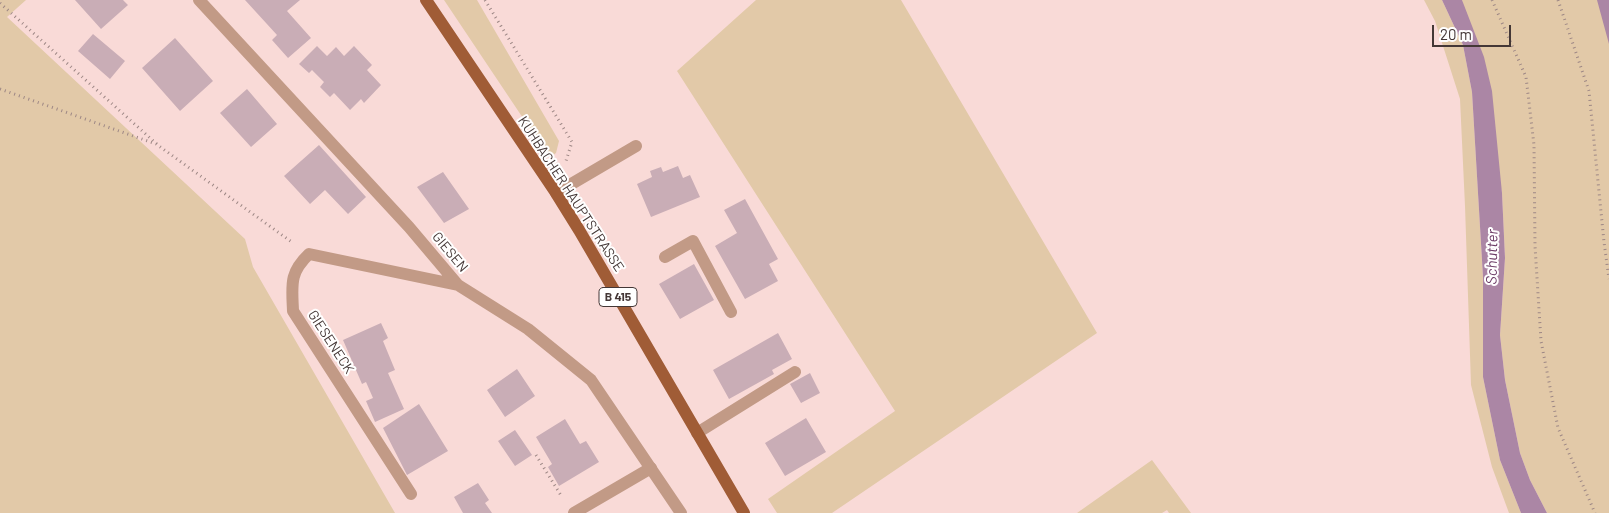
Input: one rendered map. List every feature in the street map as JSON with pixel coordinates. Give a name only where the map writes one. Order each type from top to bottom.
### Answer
[{"type":"main road","name":"KUHBACHER HAUPTSTRASSE","points":[[426,0],[556,193],[744,513]]},
{"type":"street","name":"GIESEN","points":[[199,0],[409,226],[458,285],[528,329],[591,380],[681,513]]},
{"type":"street","points":[[556,193],[636,146]]},
{"type":"street","points":[[665,257],[693,241],[731,312]]},
{"type":"street","points":[[309,254],[458,285]]},
{"type":"street","name":"GIESENECK","points":[[309,254],[298,264],[292,280],[293,311],[411,494]]},
{"type":"street","points":[[697,433],[795,372]]},
{"type":"street","points":[[570,509],[651,468]]},
{"type":"path","points":[[484,0],[572,142],[556,193]]},
{"type":"path","points":[[1492,0],[1526,78],[1534,144],[1535,246],[1541,341],[1558,428],[1595,513]]},
{"type":"path","points":[[1558,0],[1589,91],[1609,279]]},
{"type":"path","points":[[0,3],[158,146],[309,254]]},
{"type":"path","points":[[0,89],[158,146]]},
{"type":"path","points":[[536,455],[570,509]]},
{"type":"shaded area","points":[[0,0],[26,0],[7,17],[245,239],[253,267],[395,513],[0,513]]},
{"type":"shaded area","points":[[444,0],[477,0],[559,141],[556,153],[552,156],[543,148]]},
{"type":"shaded area","points":[[756,0],[901,0],[1097,333],[832,513],[777,513],[768,499],[895,411],[677,71]]},
{"type":"shaded area","points":[[1424,0],[1442,0],[1463,45],[1472,92],[1483,277],[1483,377],[1500,460],[1521,513],[1509,513],[1492,467],[1471,385],[1460,99],[1435,21]]},
{"type":"shaded area","points":[[1462,0],[1609,0],[1609,513],[1547,513],[1530,480],[1520,453],[1505,380],[1500,335],[1505,258],[1502,193]]},
{"type":"shaded area","points":[[1152,460],[1191,513],[1169,513],[1167,510],[1162,513],[1077,513]]},
{"type":"water","name":"Schutter","points":[[1442,0],[1462,0],[1484,57],[1492,91],[1502,193],[1505,258],[1500,335],[1505,380],[1520,453],[1530,480],[1547,513],[1521,513],[1500,460],[1483,377],[1483,277],[1472,92],[1463,45]]},
{"type":"water","points":[[1597,0],[1609,0],[1609,44]]},
{"type":"building","points":[[75,0],[123,0],[128,5],[101,29]]},
{"type":"building","points":[[245,0],[300,0],[287,11],[311,38],[288,58],[272,40],[277,35]]},
{"type":"building","points":[[93,34],[125,61],[110,79],[78,51]]},
{"type":"building","points":[[175,38],[213,81],[180,111],[142,68]]},
{"type":"building","points":[[317,46],[327,56],[336,47],[344,56],[354,46],[372,65],[367,70],[381,85],[364,103],[361,99],[350,110],[334,93],[330,97],[320,87],[324,82],[312,70],[309,73],[299,64]]},
{"type":"building","points":[[247,89],[277,124],[251,147],[220,113]]},
{"type":"building","points":[[319,145],[366,197],[348,214],[325,190],[310,204],[284,176]]},
{"type":"building","points":[[678,166],[683,178],[690,175],[700,197],[651,217],[637,184],[652,177],[650,171],[661,167],[663,172]]},
{"type":"building","points":[[443,172],[469,209],[444,223],[417,187]]},
{"type":"building","points":[[745,199],[778,259],[769,264],[778,281],[745,299],[715,246],[737,233],[724,210]]},
{"type":"building","points":[[694,264],[714,300],[680,319],[659,284]]},
{"type":"building","points":[[381,323],[388,338],[383,341],[395,370],[388,373],[404,409],[375,422],[366,401],[373,398],[366,382],[362,384],[343,340]]},
{"type":"building","points":[[778,333],[792,359],[772,370],[774,374],[729,399],[713,370]]},
{"type":"building","points":[[517,369],[535,396],[505,417],[487,390]]},
{"type":"building","points":[[810,373],[820,393],[801,403],[790,384]]},
{"type":"building","points":[[419,404],[448,451],[407,475],[383,428]]},
{"type":"building","points":[[806,418],[826,452],[785,476],[765,443]]},
{"type":"building","points":[[565,419],[580,444],[586,441],[599,462],[559,486],[548,467],[552,464],[536,437]]},
{"type":"building","points":[[515,430],[532,455],[515,466],[498,441]]},
{"type":"building","points":[[478,483],[489,500],[485,503],[492,513],[463,513],[454,497]]}]
